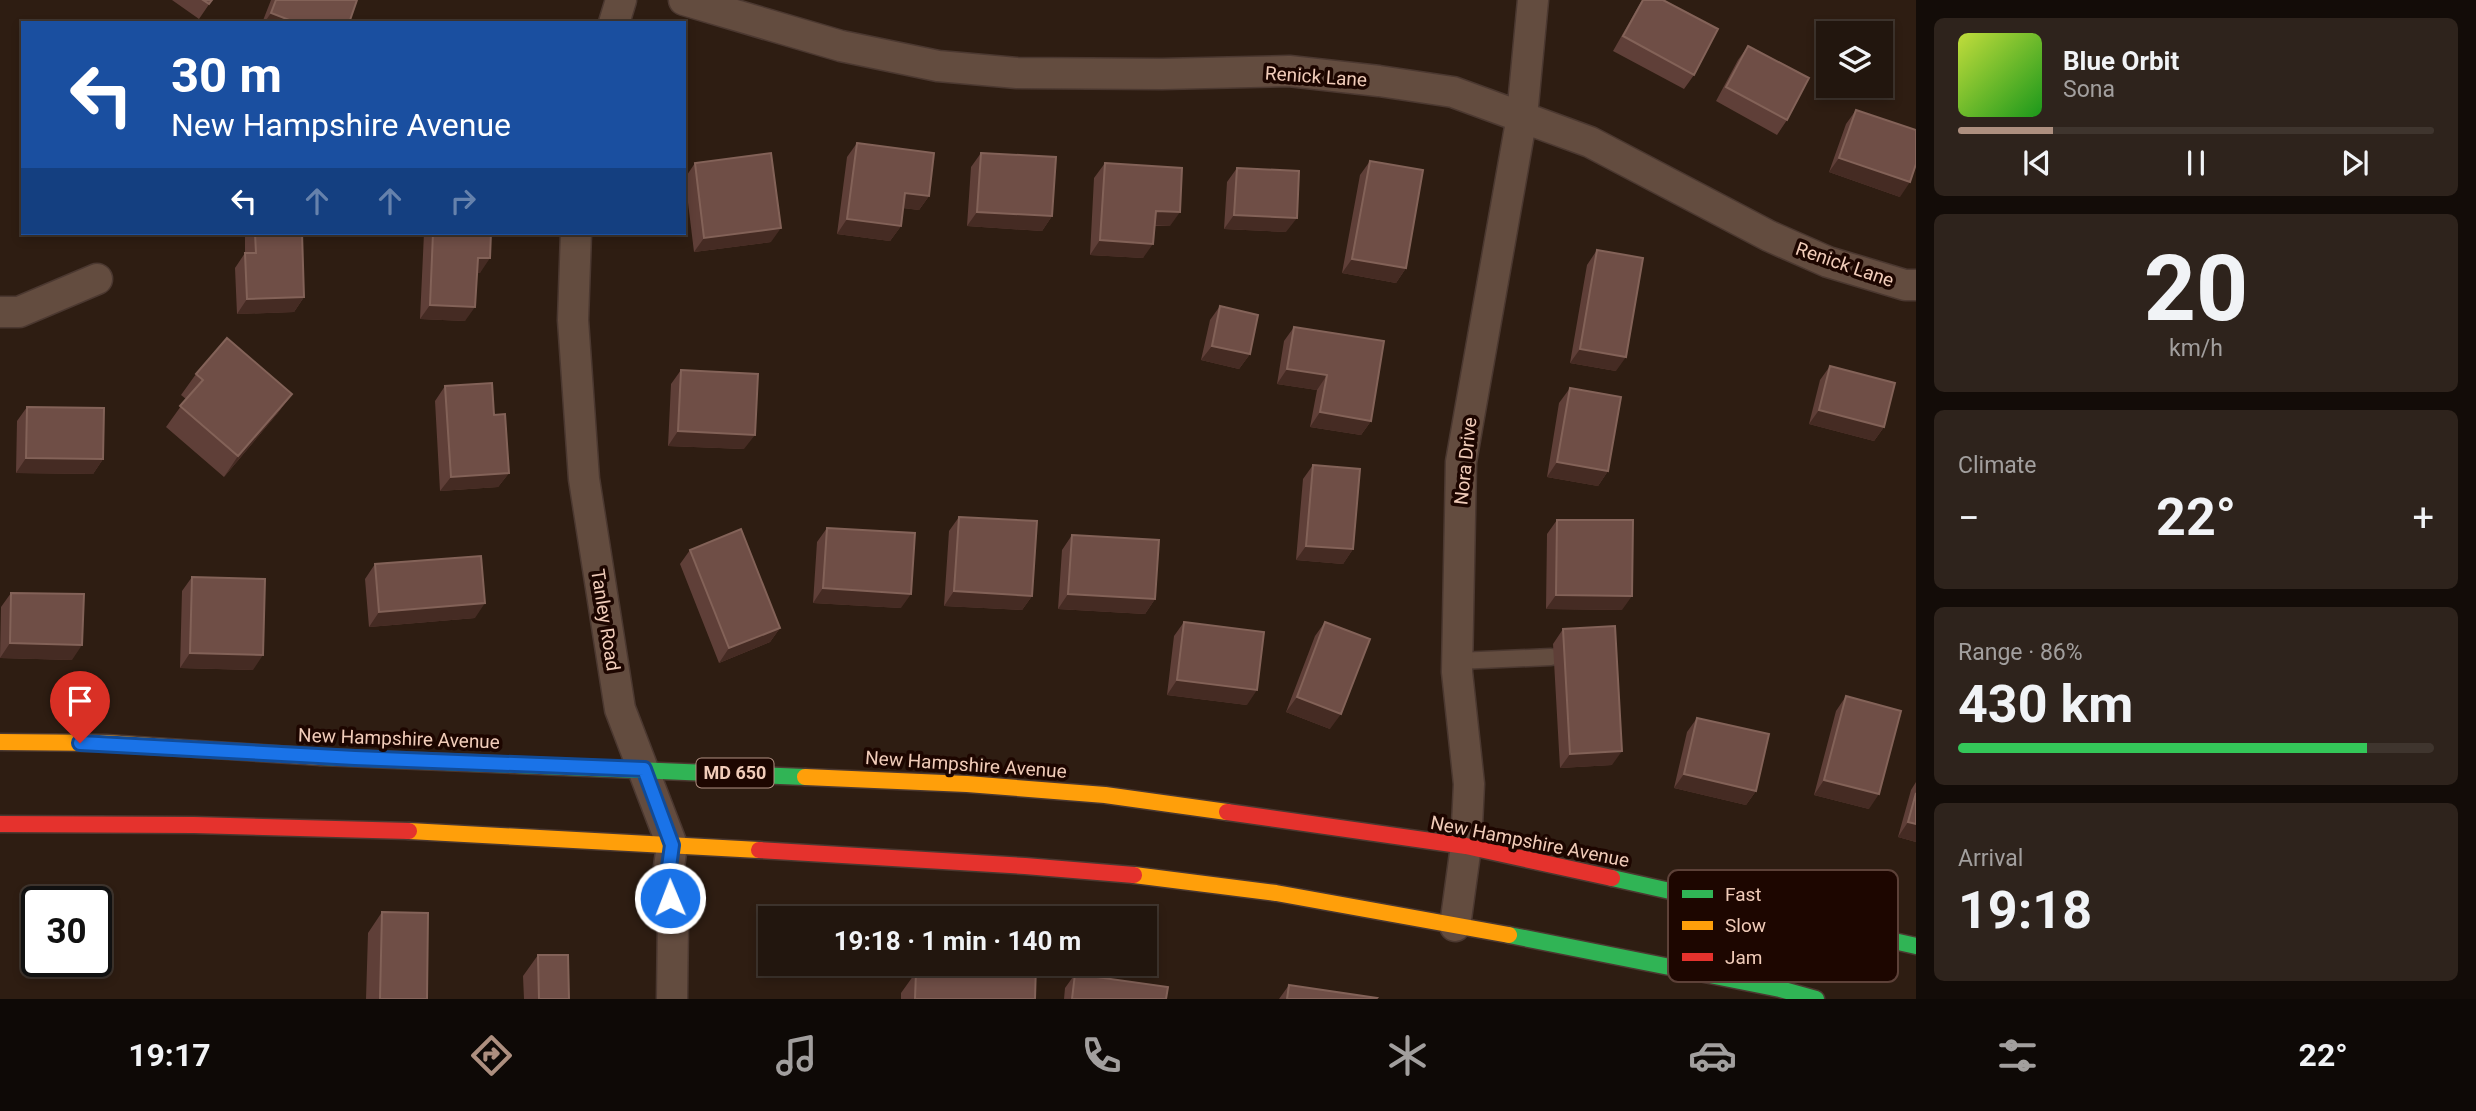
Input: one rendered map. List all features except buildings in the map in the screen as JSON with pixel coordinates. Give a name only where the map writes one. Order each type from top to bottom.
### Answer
[{"type":"main road","name":"New Hampshire Avenue","points":[[0,742],[106,743],[355,758],[967,784],[1105,795],[1466,846],[1668,891]]},
{"type":"main road","points":[[0,824],[89,823],[372,831],[672,845],[1139,876],[1274,892],[1668,967]]},
{"type":"main road","name":"New Hampshire Avenue","points":[[1898,942],[1916,946]]},
{"type":"main road","points":[[1744,982],[1816,999]]},
{"type":"street","points":[[615,21],[621,0]]},
{"type":"street","name":"Renick Lane","points":[[684,0],[841,46],[938,66],[1017,73],[1289,71],[1453,92],[1590,142],[1769,236],[1828,262],[1905,285],[1916,285]]},
{"type":"street","name":"Nora Drive","points":[[1455,926],[1466,846],[1469,783],[1457,661],[1461,462],[1522,116],[1533,0]]},
{"type":"street","name":"Tanley Road","points":[[576,235],[573,320],[584,479],[620,709],[672,845],[668,874],[673,922],[672,999]]},
{"type":"street","points":[[0,312],[19,312],[97,279]]},
{"type":"lane","points":[[1457,661],[1551,657]]},
{"type":"traffic: fast","points":[[321,757],[805,777]]},
{"type":"traffic: fast","points":[[1612,878],[1668,891]]},
{"type":"traffic: fast","points":[[1509,935],[1668,967]]},
{"type":"traffic: fast","points":[[1898,942],[1916,946]]},
{"type":"traffic: fast","points":[[1745,982],[1816,999]]},
{"type":"traffic: slow","points":[[0,742],[106,743],[321,757]]},
{"type":"traffic: slow","points":[[805,777],[967,784],[1105,795],[1227,812]]},
{"type":"traffic: slow","points":[[409,831],[759,850]]},
{"type":"traffic: slow","points":[[1134,875],[1276,893],[1509,935]]},
{"type":"traffic: jam","points":[[1227,812],[1466,846],[1612,878]]},
{"type":"traffic: jam","points":[[0,824],[194,825],[409,831]]},
{"type":"traffic: jam","points":[[759,850],[1134,875]]},
{"type":"route","points":[[80,743],[355,758],[644,769],[672,845],[668,874],[670,898]]}]
